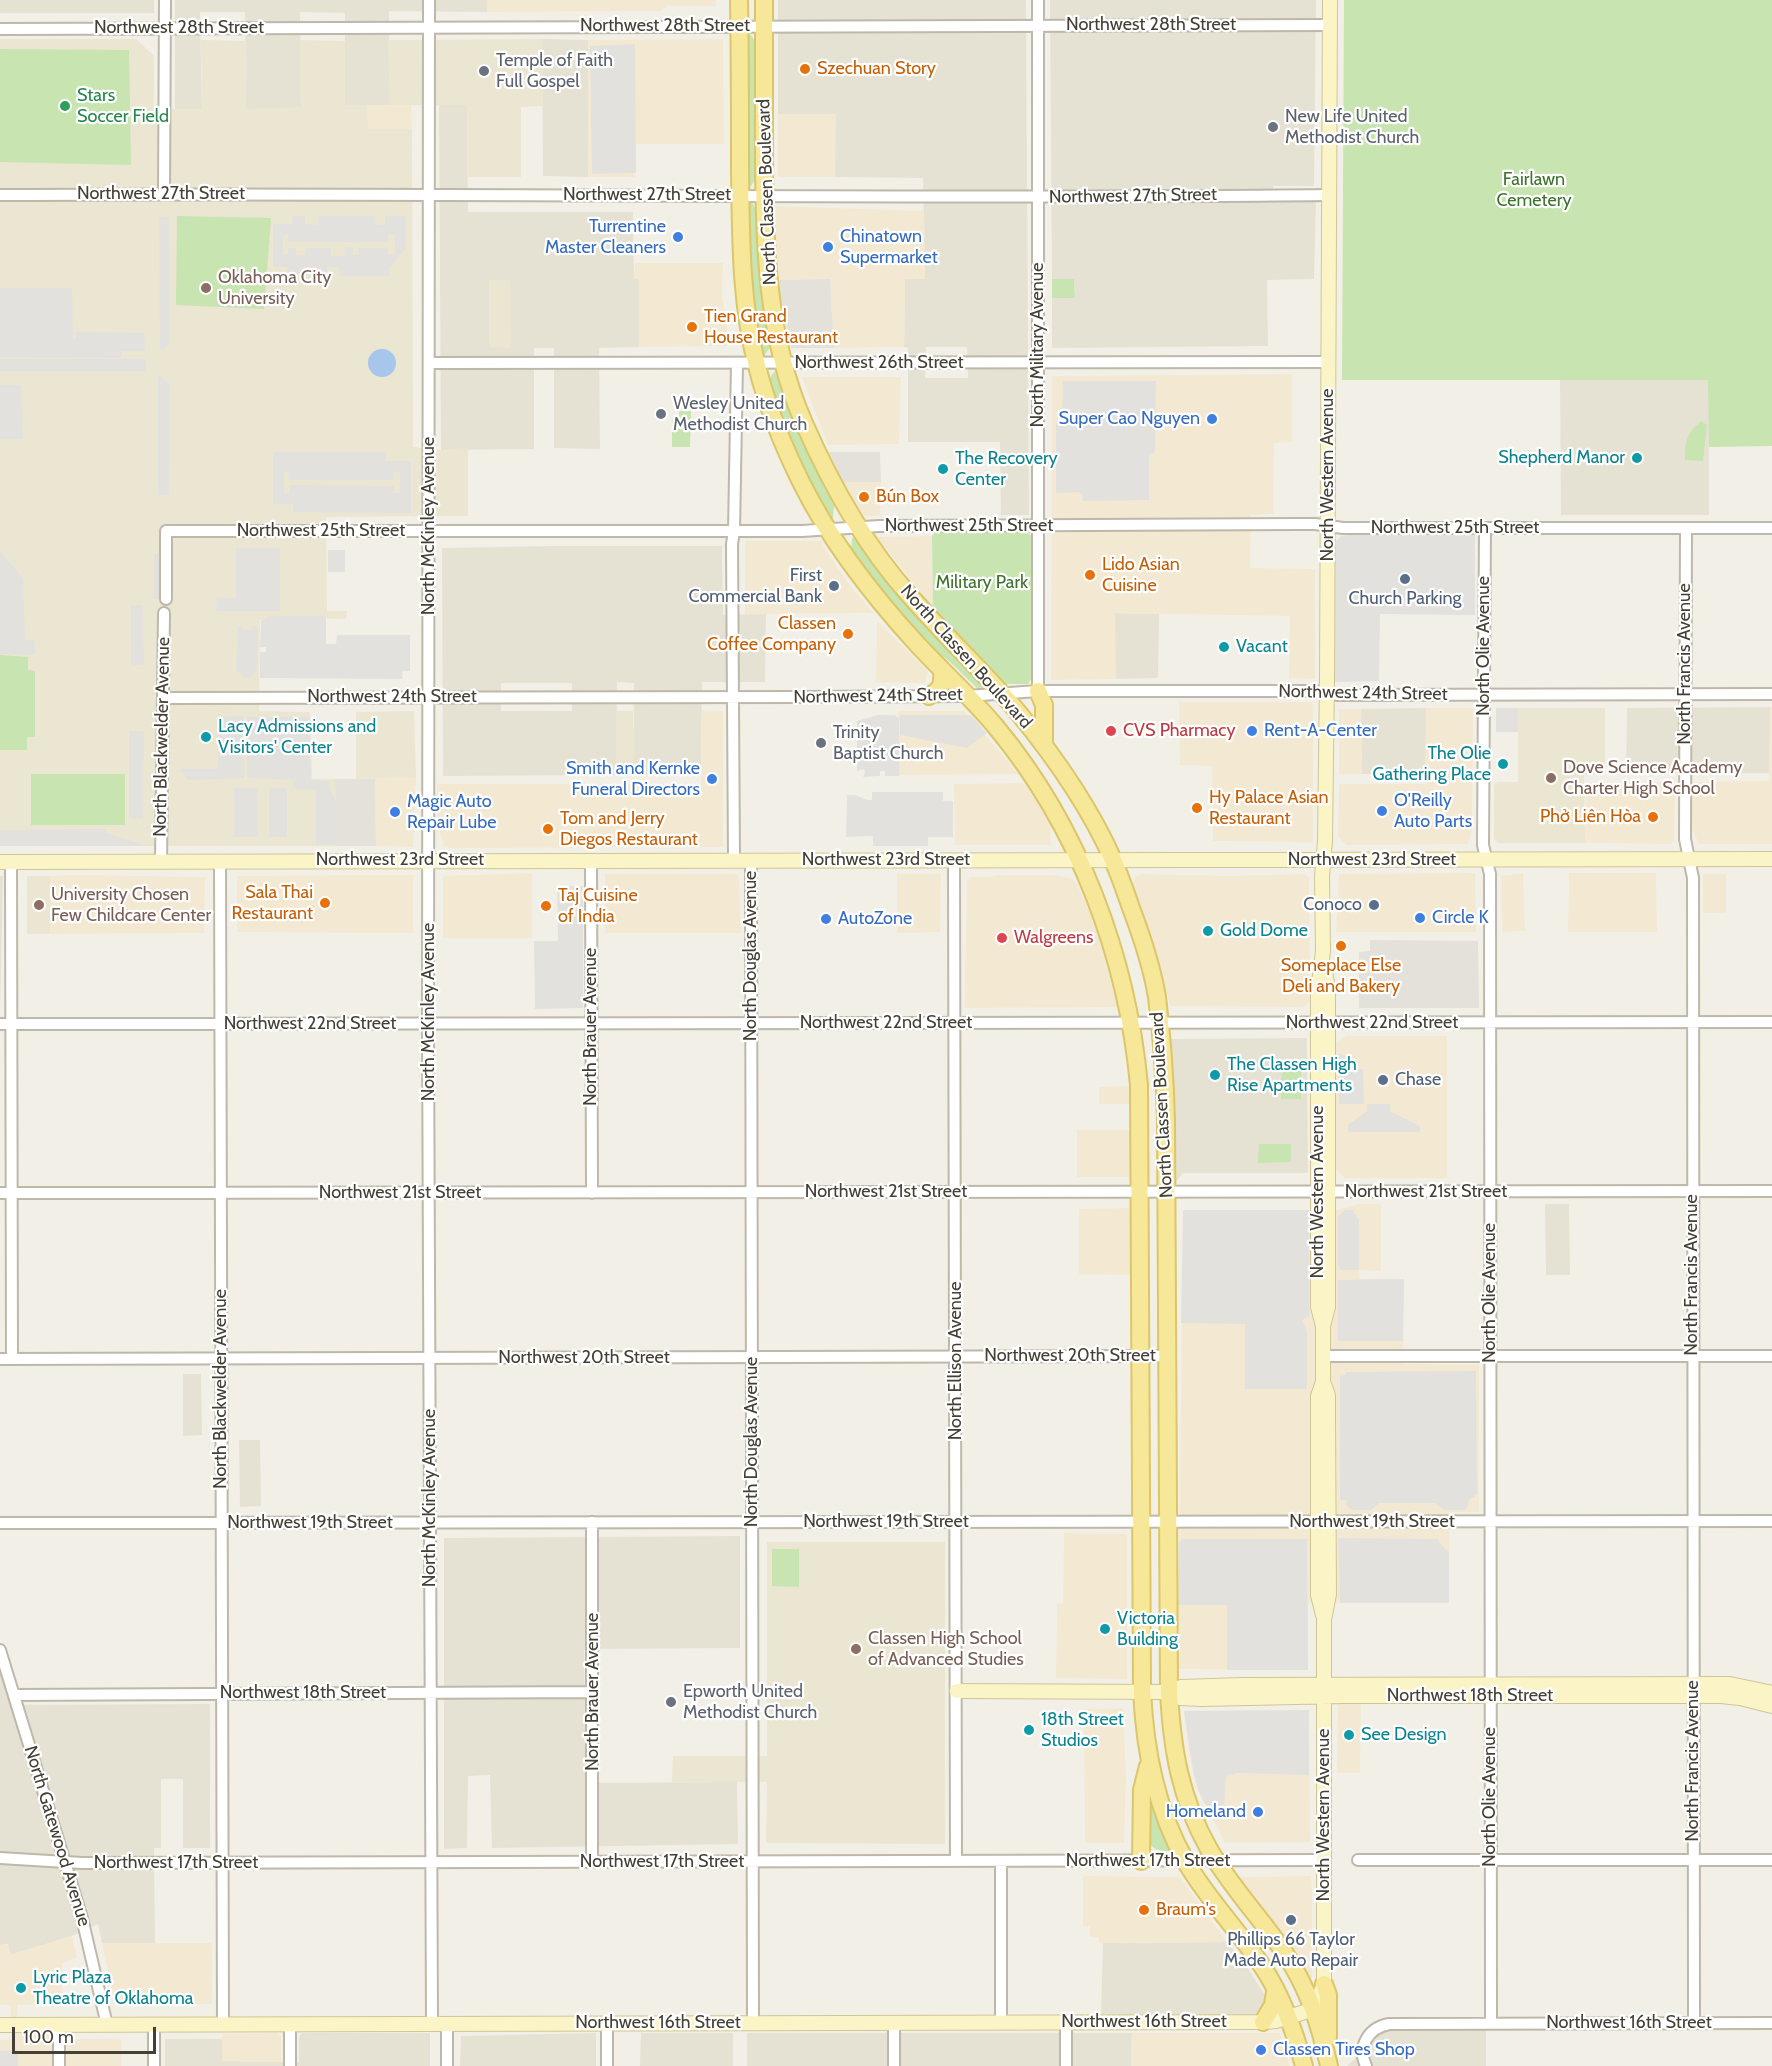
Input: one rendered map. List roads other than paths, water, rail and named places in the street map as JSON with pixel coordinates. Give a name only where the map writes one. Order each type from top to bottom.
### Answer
[{"type":"main road","name":"North Classen Boulevard","points":[[739,0],[742,279],[756,364],[790,458],[803,487],[828,529],[872,591],[914,640],[999,731],[1036,779],[1080,861],[1111,942],[1131,1022],[1139,1083],[1142,1691],[1149,1762],[1170,1830],[1185,1860],[1201,1886],[1265,1971],[1288,2017],[1304,2066]]},
{"type":"main road","name":"North Classen Boulevard","points":[[764,0],[764,196],[770,291],[784,363],[803,421],[833,483],[859,528],[909,595],[1002,693],[1044,745],[1083,805],[1113,860],[1138,926],[1151,969],[1165,1081],[1171,1732],[1178,1769],[1192,1815],[1216,1860],[1284,1952],[1314,2009],[1328,2063]]},
{"type":"main road","points":[[929,696],[938,692],[941,687],[942,670]]},
{"type":"main road","points":[[1038,691],[1044,705],[1044,745]]},
{"type":"main road","points":[[1141,1860],[1142,1790],[1149,1762]]},
{"type":"main road","points":[[1324,1984],[1328,1995],[1328,2063]]},
{"type":"main road","points":[[1263,2022],[1273,2005],[1275,1992]]},
{"type":"street","points":[[164,194],[165,0]]},
{"type":"street","name":"North McKinley Avenue","points":[[429,0],[429,1358],[432,2024]]},
{"type":"street","name":"North Military Avenue","points":[[1038,0],[1038,691]]},
{"type":"street","name":"North Western Avenue","points":[[1314,2009],[1324,1984],[1324,1620],[1329,1594],[1323,1521],[1328,1395],[1323,1382],[1323,1326],[1328,1307],[1323,1192],[1323,1023],[1318,991],[1323,951],[1327,693],[1330,0]]},
{"type":"street","name":"Northwest 28th Street","points":[[0,28],[1330,25]]},
{"type":"street","name":"Northwest 27th Street","points":[[0,195],[1329,195]]},
{"type":"street","name":"Northwest 26th Street","points":[[429,363],[1329,363]]},
{"type":"street","name":"North Douglas Avenue","points":[[734,860],[732,544],[737,364]]},
{"type":"street","name":"Northwest 25th Street","points":[[165,599],[166,531],[734,531],[886,526],[1315,524],[1343,528],[1772,528]]},
{"type":"street","name":"North Olie Avenue","points":[[1485,528],[1483,844],[1490,874],[1491,2023]]},
{"type":"street","name":"North Francis Avenue","points":[[1686,528],[1684,839],[1693,878],[1694,2023]]},
{"type":"street","name":"North Blackwelder Avenue","points":[[161,861],[164,613]]},
{"type":"street","name":"Northwest 24th Street","points":[[163,699],[967,696],[1038,691],[1313,691],[1338,695],[1772,694]]},
{"type":"street","name":"Northwest 23rd Street","points":[[5,862],[1772,859]]},
{"type":"street","name":"North Douglas Avenue","points":[[751,860],[753,2023]]},
{"type":"street","name":"North Ellison Avenue","points":[[954,860],[956,1861]]},
{"type":"street","name":"North Blackwelder Avenue","points":[[220,861],[223,2024]]},
{"type":"street","name":"North Brauer Avenue","points":[[591,861],[592,1193]]},
{"type":"street","points":[[5,862],[6,1024],[12,1193],[12,1359]]},
{"type":"street","name":"Northwest 22nd Street","points":[[6,1024],[1772,1022]]},
{"type":"street","name":"Northwest 21st Street","points":[[0,1193],[1772,1191]]},
{"type":"street","name":"Northwest 20th Street","points":[[0,1359],[1168,1356]]},
{"type":"street","points":[[1323,1356],[1772,1356]]},
{"type":"street","name":"Northwest 19th Street","points":[[0,1523],[1772,1521]]},
{"type":"street","name":"North Brauer Avenue","points":[[592,1522],[592,1862]]},
{"type":"street","name":"North Gatewood Avenue","points":[[0,1650],[84,1928],[107,2025]]},
{"type":"street","points":[[1260,1684],[1260,1699]]},
{"type":"street","name":"Northwest 18th Street","points":[[1169,1692],[1180,1687],[1260,1684],[1324,1691],[1693,1690],[1772,1706]]},
{"type":"street","points":[[1730,1684],[1772,1684]]},
{"type":"street","name":"Northwest 18th Street","points":[[1693,1690],[1730,1684],[1772,1694]]},
{"type":"street","name":"Northwest 18th Street","points":[[957,1691],[1142,1691],[1169,1692],[1180,1698],[1260,1699],[1324,1691]]},
{"type":"street","name":"Northwest 18th Street","points":[[15,1695],[592,1692]]},
{"type":"street","name":"Northwest 17th Street","points":[[0,1858],[64,1861],[222,1862],[1324,1860]]},
{"type":"street","points":[[1358,1860],[1772,1860]]},
{"type":"street","points":[[1001,1861],[1001,2022]]},
{"type":"street","name":"Northwest 16th Street","points":[[0,2025],[1263,2022],[1276,2021],[1314,2009]]},
{"type":"street","points":[[1066,2022],[1066,2066]]},
{"type":"street","points":[[607,2023],[607,2066]]},
{"type":"street","points":[[894,2023],[894,2066]]},
{"type":"street","name":"Northwest 16th Street","points":[[1366,2066],[1362,2055],[1363,2044],[1370,2034],[1379,2027],[1396,2024],[1772,2023]]},
{"type":"street","points":[[154,2024],[154,2066]]},
{"type":"street","points":[[290,2024],[290,2066]]},
{"type":"street","points":[[447,2024],[447,2066]]},
{"type":"street","points":[[59,2025],[59,2066]]},
{"type":"water","points":[[382,349],[392,353],[396,363],[392,373],[382,377],[372,373],[368,363],[372,353]]},
{"type":"place","name":"Szechuan Story","points":[[805,69]]},
{"type":"place","name":"Temple of Faith Full Gospel","points":[[484,71]]},
{"type":"place","name":"Stars Soccer Field","points":[[65,106]]},
{"type":"place","name":"New Life United Methodist Church","points":[[1273,127]]},
{"type":"place","name":"Turrentine Master Cleaners","points":[[678,237]]},
{"type":"place","name":"Chinatown Supermarket","points":[[828,247]]},
{"type":"place","name":"Oklahoma City University","points":[[206,288]]},
{"type":"place","name":"Tien Grand House Restaurant","points":[[692,327]]},
{"type":"place","name":"Wesley United Methodist Church","points":[[661,414]]},
{"type":"place","name":"Super Cao Nguyen","points":[[1212,419]]},
{"type":"place","name":"Shepherd Manor","points":[[1637,458]]},
{"type":"place","name":"The Recovery Center","points":[[943,469]]},
{"type":"place","name":"Bún Box","points":[[864,497]]},
{"type":"place","name":"Lido Asian Cuisine","points":[[1090,575]]},
{"type":"place","name":"Church Parking","points":[[1405,579]]},
{"type":"place","name":"First Commercial Bank","points":[[834,586]]},
{"type":"place","name":"Classen Coffee Company","points":[[848,634]]},
{"type":"place","name":"Vacant","points":[[1224,647]]},
{"type":"place","name":"CVS Pharmacy","points":[[1111,731]]},
{"type":"place","name":"Rent-A-Center","points":[[1252,731]]},
{"type":"place","name":"Lacy Admissions and Visitors' Center","points":[[206,737]]},
{"type":"place","name":"Trinity Baptist Church","points":[[821,743]]},
{"type":"place","name":"The Olie Gathering Place","points":[[1503,764]]},
{"type":"place","name":"Dove Science Academy Charter High School","points":[[1551,778]]},
{"type":"place","name":"Smith and Kernke Funeral Directors","points":[[712,779]]},
{"type":"place","name":"Hy Palace Asian Restaurant","points":[[1197,808]]},
{"type":"place","name":"O'Reilly Auto Parts","points":[[1382,811]]},
{"type":"place","name":"Magic Auto Repair Lube","points":[[395,812]]},
{"type":"place","name":"Phở Liên Hòa","points":[[1653,817]]},
{"type":"place","name":"Tom and Jerry Diegos Restaurant","points":[[548,829]]},
{"type":"place","name":"Sala Thai Restaurant","points":[[325,903]]},
{"type":"place","name":"University Chosen Few Childcare Center","points":[[39,905]]},
{"type":"place","name":"Conoco","points":[[1374,905]]},
{"type":"place","name":"Taj Cuisine of India","points":[[546,906]]},
{"type":"place","name":"Circle K","points":[[1420,918]]},
{"type":"place","name":"AutoZone","points":[[826,919]]},
{"type":"place","name":"Gold Dome","points":[[1208,931]]},
{"type":"place","name":"Walgreens","points":[[1002,938]]},
{"type":"place","name":"Someplace Else Deli and Bakery","points":[[1341,946]]},
{"type":"place","name":"The Classen High Rise Apartments","points":[[1215,1075]]},
{"type":"place","name":"Chase","points":[[1383,1080]]},
{"type":"place","name":"Victoria Building","points":[[1105,1629]]},
{"type":"place","name":"Classen High School of Advanced Studies","points":[[856,1649]]},
{"type":"place","name":"Epworth United Methodist Church","points":[[671,1702]]},
{"type":"place","name":"18th Street Studios","points":[[1029,1730]]},
{"type":"place","name":"See Design","points":[[1349,1735]]},
{"type":"place","name":"Homeland","points":[[1258,1812]]},
{"type":"place","name":"Braum's","points":[[1144,1910]]},
{"type":"place","name":"Phillips 66 Taylor Made Auto Repair","points":[[1291,1920]]},
{"type":"place","name":"Lyric Plaza Theatre of Oklahoma","points":[[21,1988]]},
{"type":"place","name":"Classen Tires Shop","points":[[1261,2050]]},
{"type":"park label","name":"Fairlawn Cemetery","points":[[1534,190]]},
{"type":"park label","name":"Military Park","points":[[982,583]]}]
